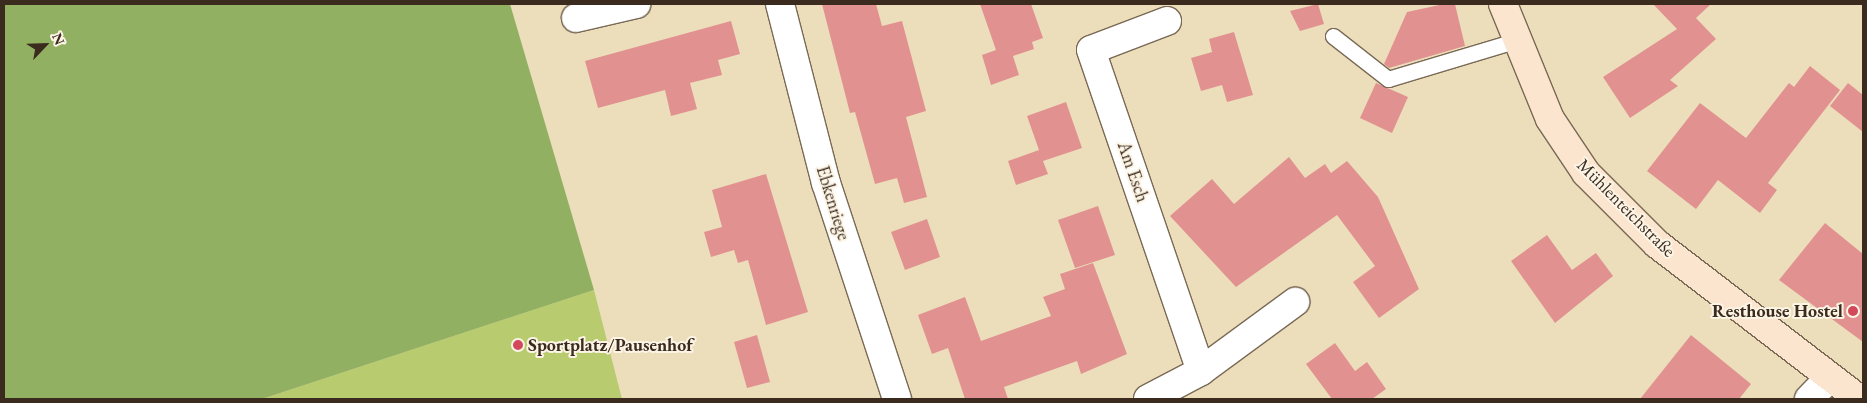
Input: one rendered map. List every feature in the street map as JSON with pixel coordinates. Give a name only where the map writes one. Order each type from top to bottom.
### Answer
[{"type":"street","points":[[576,18],[636,4]]},
{"type":"street","name":"Ebkenriege","points":[[780,4],[826,183],[897,399]]},
{"type":"street","name":"Mühlenteichstraße","points":[[1504,4],[1550,119],[1586,173],[1657,244],[1829,378],[1859,399]]},
{"type":"street","name":"Am Esch","points":[[1168,21],[1091,50],[1201,371]]},
{"type":"street","points":[[1148,399],[1201,371],[1295,302]]},
{"type":"street","points":[[1809,399],[1829,378]]},
{"type":"lane","points":[[1333,36],[1388,79],[1518,40]]},
{"type":"green space","points":[[4,4],[510,4],[594,290],[262,399],[4,399]]},
{"type":"green space","name":"Sportplatz/Pausenhof","points":[[594,290],[622,399],[262,399]]},
{"type":"building","points":[[822,4],[876,4],[882,26],[902,21],[926,111],[906,117],[927,197],[904,203],[897,178],[875,184],[855,112],[850,113]]},
{"type":"building","points":[[980,4],[1031,4],[1043,38],[1032,42],[1034,49],[1013,56],[1019,75],[991,85],[982,55],[996,50]]},
{"type":"building","points":[[1318,4],[1324,24],[1300,31],[1290,11]]},
{"type":"building","points":[[1444,4],[1455,4],[1465,46],[1389,68],[1384,64],[1407,12]]},
{"type":"building","points":[[1653,4],[1711,4],[1696,18],[1716,39],[1670,80],[1678,86],[1630,118],[1603,77],[1677,29]]},
{"type":"building","points":[[731,21],[740,54],[718,60],[722,75],[690,83],[697,109],[671,116],[665,90],[598,108],[585,61]]},
{"type":"building","points":[[1234,32],[1253,95],[1227,102],[1222,85],[1201,91],[1191,58],[1212,52],[1209,39]]},
{"type":"building","points":[[1810,66],[1840,90],[1768,183],[1777,190],[1760,213],[1718,180],[1696,209],[1647,171],[1700,103],[1746,138],[1789,83],[1794,87]]},
{"type":"building","points":[[1376,83],[1408,97],[1392,133],[1360,118]]},
{"type":"building","points":[[1848,83],[1863,95],[1863,132],[1830,106]]},
{"type":"building","points":[[1066,102],[1082,148],[1043,161],[1048,174],[1016,185],[1008,161],[1039,150],[1027,116]]},
{"type":"building","points":[[1289,157],[1305,178],[1325,164],[1331,173],[1347,161],[1378,197],[1419,289],[1379,318],[1353,282],[1375,266],[1337,215],[1236,287],[1170,216],[1212,179],[1234,204]]},
{"type":"building","points":[[766,174],[808,312],[766,325],[748,260],[738,263],[734,250],[711,257],[704,232],[722,227],[712,190]]},
{"type":"building","points":[[1098,206],[1115,255],[1075,268],[1058,220]]},
{"type":"building","points":[[927,219],[940,257],[905,270],[891,232]]},
{"type":"building","points":[[1825,223],[1863,254],[1863,342],[1779,280]]},
{"type":"building","points":[[1547,235],[1572,270],[1596,253],[1613,276],[1555,323],[1511,261]]},
{"type":"building","points":[[1093,263],[1127,354],[1081,374],[1077,361],[1004,387],[1008,399],[965,399],[948,348],[932,354],[918,315],[965,297],[981,341],[1051,316],[1043,297],[1065,289],[1060,274]]},
{"type":"building","points":[[757,335],[770,382],[747,388],[734,342]]},
{"type":"building","points":[[1691,335],[1751,384],[1739,399],[1640,399]]},
{"type":"building","points":[[1335,343],[1355,371],[1367,362],[1386,389],[1372,399],[1332,399],[1306,364]]},
{"type":"place","name":"Resthouse Hostel","points":[[1853,311]]},
{"type":"place","name":"Sportplatz/Pausenhof","points":[[518,345]]}]
